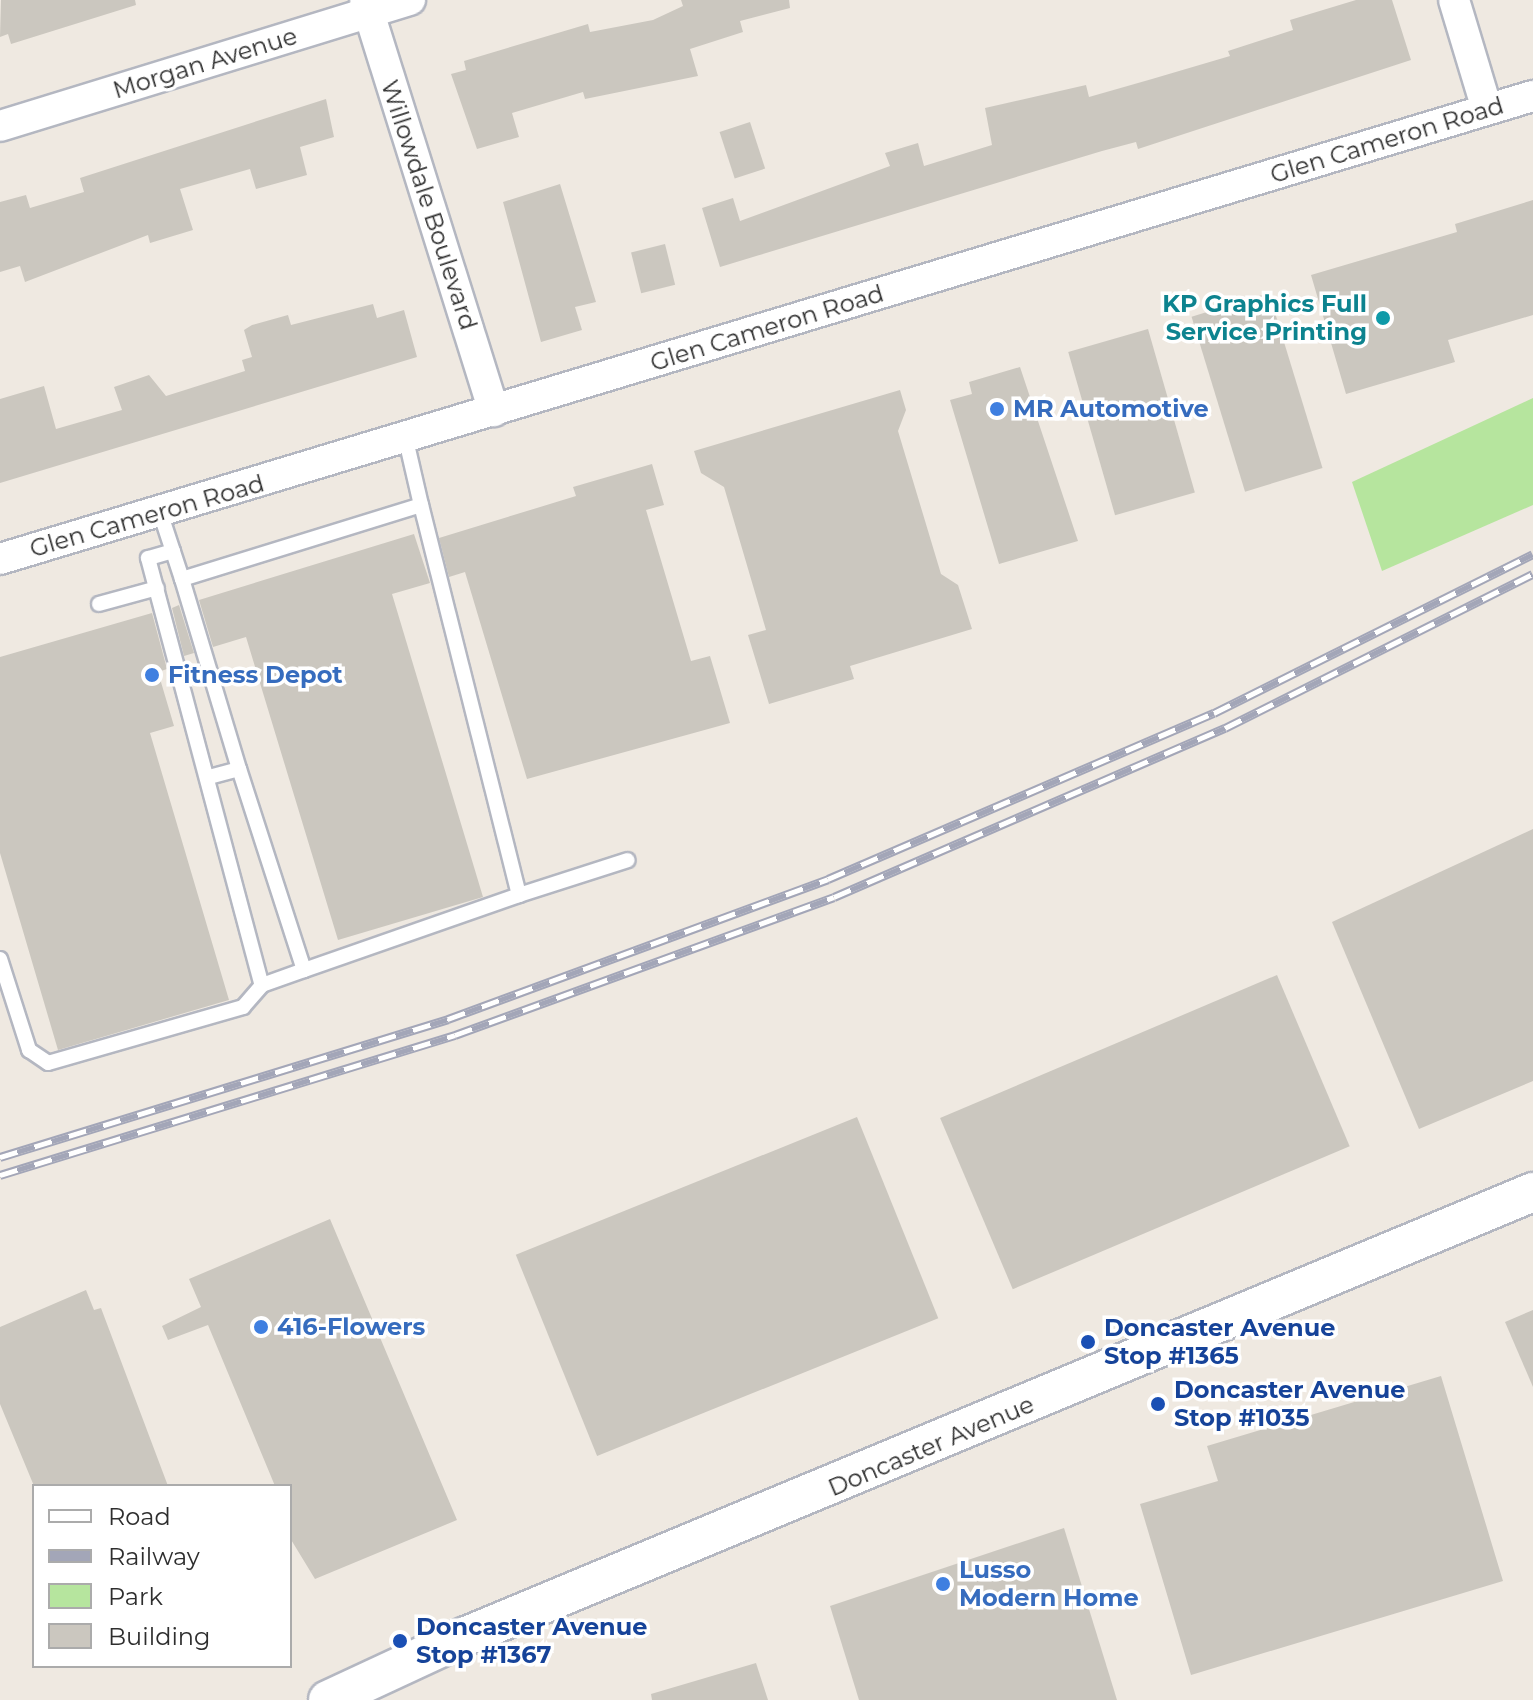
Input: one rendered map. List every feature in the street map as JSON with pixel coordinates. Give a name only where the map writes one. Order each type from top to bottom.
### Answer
[{"type":"street","name":"Morgan Avenue","points":[[0,126],[367,7],[410,0]]},
{"type":"street","points":[[1454,0],[1487,109]]},
{"type":"street","name":"Willowdale Boulevard","points":[[367,7],[494,411]]},
{"type":"street","name":"Glen Cameron Road","points":[[0,559],[406,440],[1533,96]]},
{"type":"street","name":"Doncaster Avenue","points":[[328,1700],[464,1637],[1533,1192]]},
{"type":"lane","points":[[406,440],[519,895]]},
{"type":"lane","points":[[182,579],[421,505]]},
{"type":"lane","points":[[160,512],[304,970]]},
{"type":"lane","points":[[173,551],[148,558],[210,777],[262,985]]},
{"type":"lane","points":[[99,604],[157,588]]},
{"type":"lane","points":[[210,777],[239,769]]},
{"type":"lane","points":[[0,959],[29,1050],[48,1063],[243,1007],[262,985],[628,860]]},
{"type":"green space","points":[[1533,398],[1533,505],[1382,571],[1352,482]]},
{"type":"building","points":[[1,0],[135,0],[136,5],[11,44],[8,34],[0,37]]},
{"type":"building","points":[[681,0],[789,0],[790,8],[740,21],[743,32],[690,49],[698,76],[585,99],[583,92],[512,113],[519,137],[477,149],[451,74],[466,70],[464,61],[588,24],[590,32],[653,20],[683,6]]},
{"type":"building","points":[[1356,0],[1392,0],[1411,60],[1138,149],[1136,142],[1102,151],[720,267],[702,208],[733,198],[740,221],[890,166],[885,153],[918,143],[924,166],[992,145],[985,108],[1086,85],[1089,97],[1152,79],[1230,56],[1228,51],[1293,30],[1290,20]]},
{"type":"building","points":[[326,99],[334,137],[300,147],[307,175],[256,189],[250,169],[180,189],[193,230],[150,243],[148,235],[25,282],[20,266],[0,272],[0,202],[26,195],[30,208],[84,192],[80,178]]},
{"type":"building","points":[[750,122],[765,169],[735,178],[720,132]]},
{"type":"building","points":[[560,184],[596,302],[575,307],[582,330],[541,342],[503,202]]},
{"type":"building","points":[[1533,200],[1533,315],[1448,340],[1455,362],[1346,394],[1311,275],[1457,232],[1455,224]]},
{"type":"building","points":[[665,244],[675,285],[641,293],[631,252]]},
{"type":"building","points":[[1269,293],[1323,468],[1245,492],[1192,317]]},
{"type":"building","points":[[373,304],[377,318],[404,310],[417,357],[0,483],[0,399],[44,386],[56,429],[122,410],[114,387],[149,375],[166,396],[245,371],[242,360],[252,357],[244,330],[252,325],[288,315],[291,325]]},
{"type":"building","points":[[1148,329],[1195,492],[1115,515],[1068,352]]},
{"type":"building","points":[[1020,367],[1078,541],[999,564],[950,400],[972,394],[969,382]]},
{"type":"building","points":[[900,390],[906,410],[898,431],[941,574],[958,585],[972,629],[850,666],[854,679],[769,704],[748,635],[766,630],[724,487],[701,473],[694,451]]},
{"type":"building","points":[[652,464],[664,505],[646,510],[691,661],[710,656],[730,723],[527,779],[465,572],[449,577],[439,538],[576,496],[573,487]]},
{"type":"building","points":[[414,534],[430,583],[392,594],[483,897],[338,940],[246,637],[213,647],[199,600]]},
{"type":"building","points":[[179,605],[194,653],[184,656],[172,608]]},
{"type":"building","points":[[152,613],[167,669],[158,672],[174,726],[150,733],[229,1000],[58,1050],[0,853],[0,657]]},
{"type":"building","points":[[1533,829],[1533,1081],[1419,1129],[1332,922]]},
{"type":"building","points":[[1277,975],[1350,1146],[1013,1289],[940,1118]]},
{"type":"building","points":[[857,1117],[938,1318],[597,1456],[516,1255]]},
{"type":"building","points":[[330,1219],[457,1520],[315,1579],[292,1541],[292,1484],[274,1484],[208,1325],[168,1340],[162,1326],[201,1307],[189,1279]]},
{"type":"building","points":[[86,1290],[94,1310],[101,1308],[167,1484],[33,1484],[0,1404],[0,1327]]},
{"type":"building","points":[[1533,1310],[1533,1387],[1505,1322]]},
{"type":"building","points":[[1441,1376],[1503,1581],[1191,1675],[1140,1504],[1218,1481],[1207,1446]]},
{"type":"building","points":[[1064,1528],[1117,1700],[859,1700],[830,1606]]},
{"type":"building","points":[[756,1663],[768,1700],[652,1700],[651,1694]]},
{"type":"railway","points":[[0,1157],[448,1019],[828,879],[1214,713],[1533,554]]},
{"type":"railway","points":[[0,1175],[455,1035],[834,897],[1225,728],[1533,574]]},
{"type":"place","name":"KP Graphics Full Service Printing","points":[[1383,318]]},
{"type":"place","name":"MR Automotive","points":[[997,409]]},
{"type":"place","name":"Fitness Depot","points":[[152,675]]},
{"type":"place","name":"416-Flowers","points":[[261,1327]]},
{"type":"place","name":"Doncaster Avenue Stop #1365","points":[[1088,1342]]},
{"type":"place","name":"Doncaster Avenue Stop #1035","points":[[1158,1404]]},
{"type":"place","name":"Lusso Modern Home","points":[[943,1584]]},
{"type":"place","name":"Doncaster Avenue Stop #1367","points":[[400,1641]]}]
